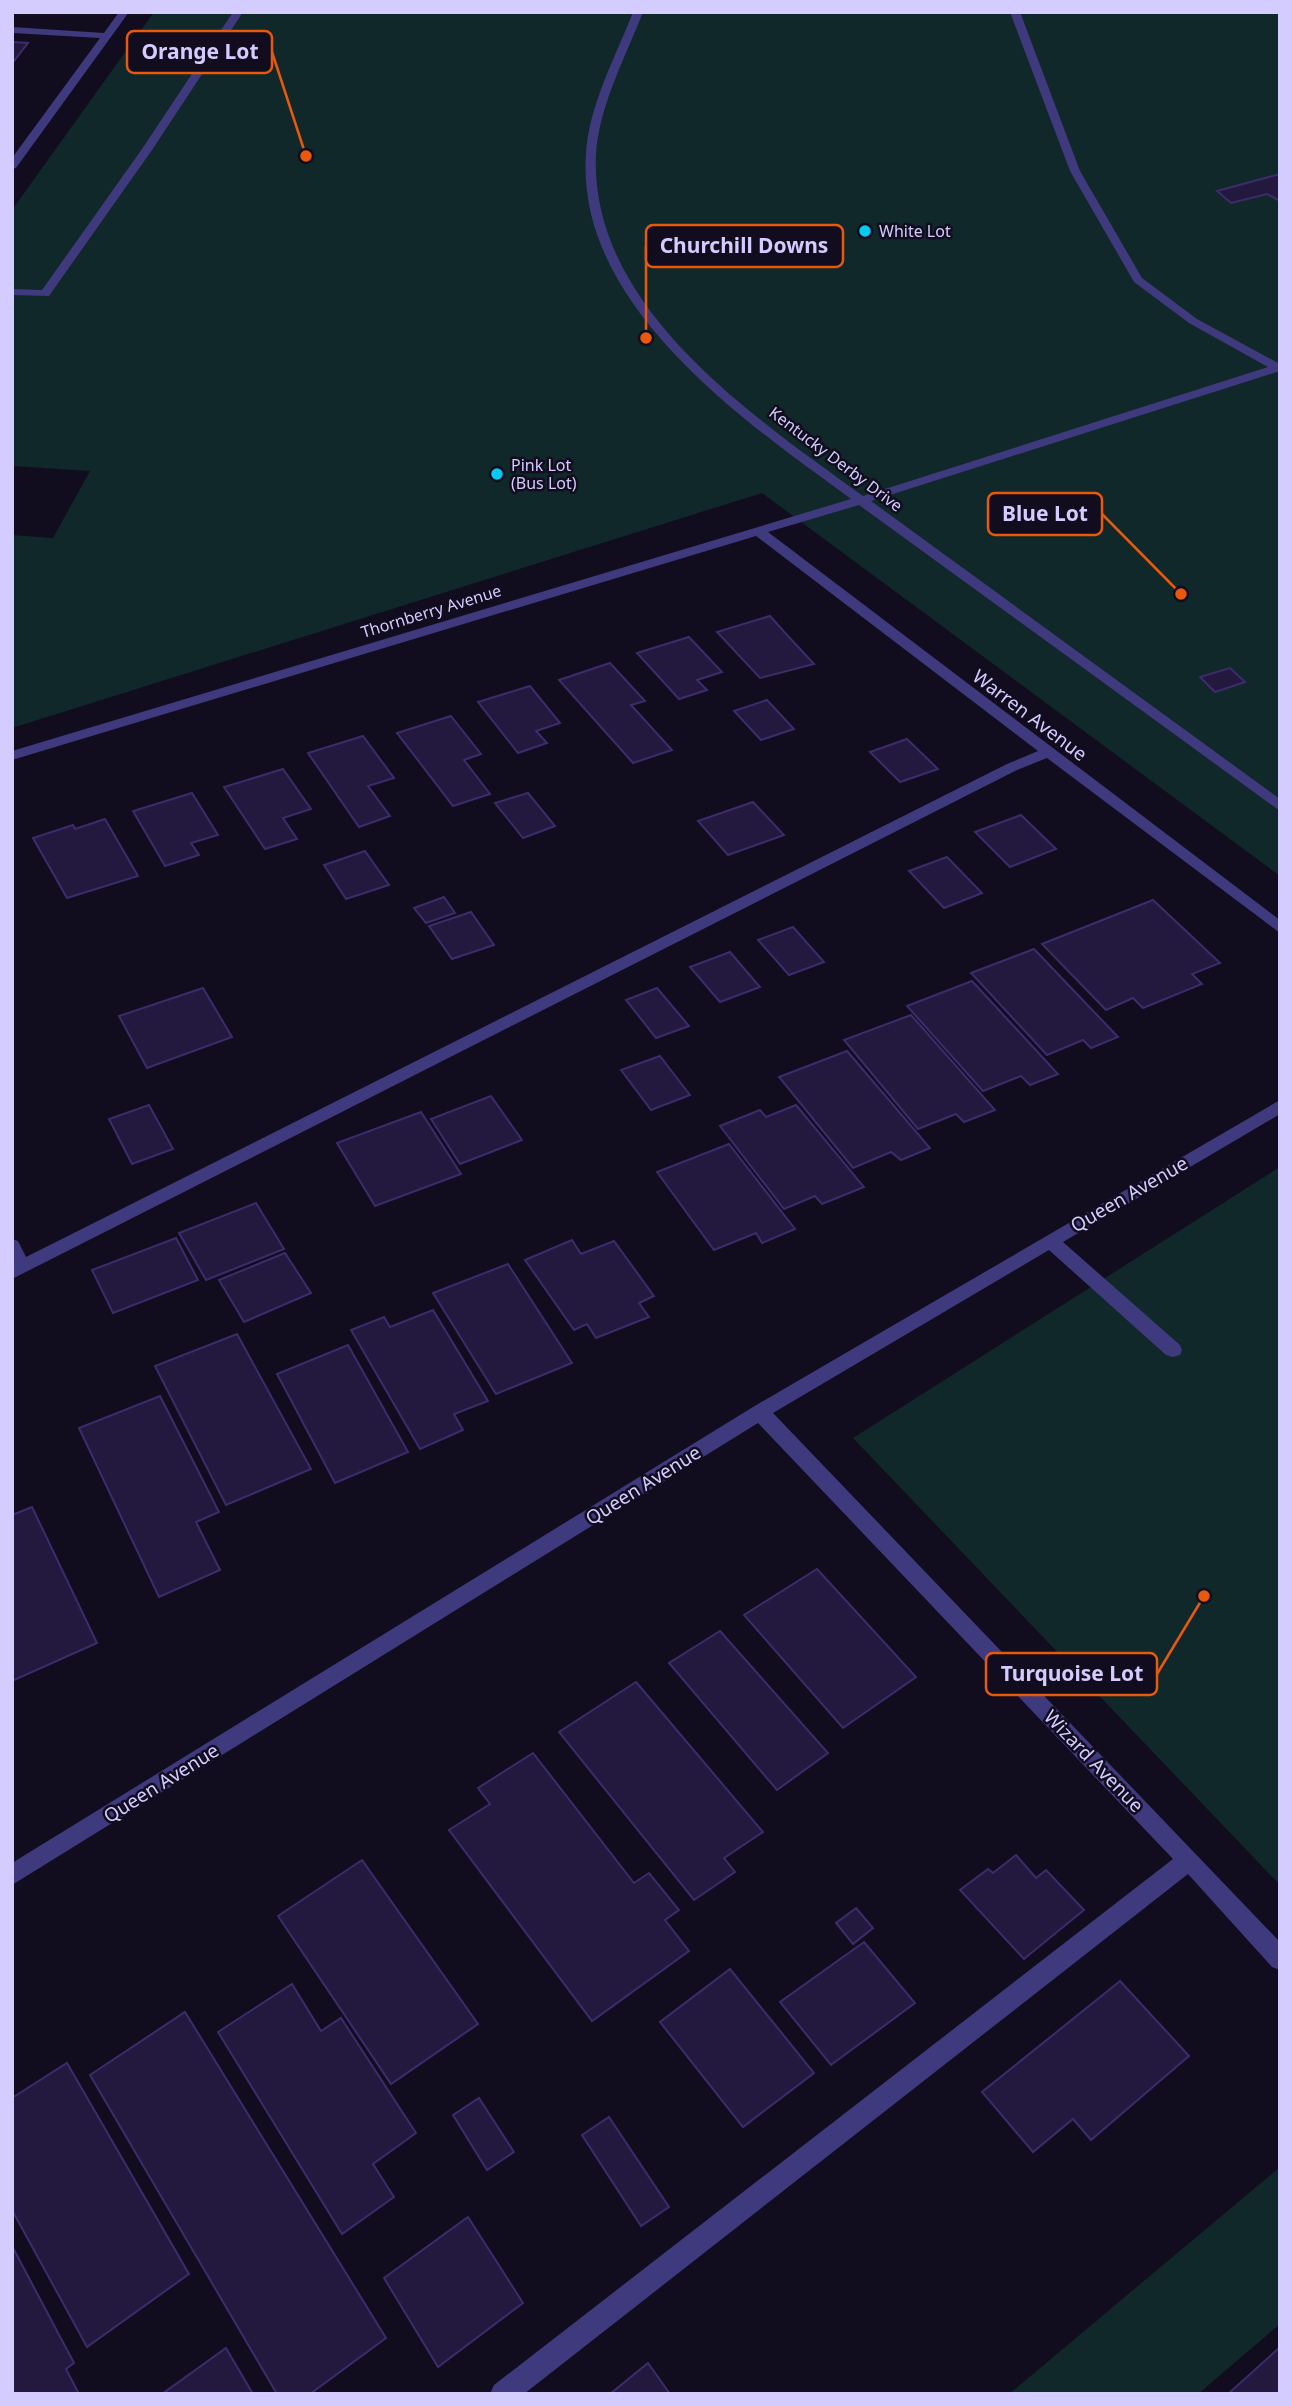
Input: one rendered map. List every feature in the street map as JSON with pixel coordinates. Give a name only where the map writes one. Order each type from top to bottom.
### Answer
[{"type":"street","points":[[12,166],[124,12]]},
{"type":"street","points":[[12,292],[45,295],[147,150],[238,12]]},
{"type":"street","name":"Kentucky Derby Drive","points":[[638,12],[601,113],[591,152],[594,205],[607,247],[629,290],[652,323],[681,356],[723,395],[784,444],[1280,806]]},
{"type":"street","points":[[1015,12],[1075,171],[1138,279],[1193,321],[1279,368]]},
{"type":"street","points":[[12,30],[107,36]]},
{"type":"street","name":"Thornberry Avenue","points":[[12,756],[860,500],[1279,368]]},
{"type":"street","name":"Warren Avenue","points":[[758,531],[1280,928]]},
{"type":"street","points":[[12,1246],[17,1269],[1012,767],[1048,752]]},
{"type":"street","name":"Queen Avenue","points":[[12,1875],[760,1412],[1280,1106]]},
{"type":"street","points":[[1050,1241],[1172,1350]]},
{"type":"street","name":"Wizard Avenue","points":[[760,1412],[1189,1860],[1280,1959]]},
{"type":"street","points":[[503,2394],[1189,1860]]},
{"type":"green space","points":[[154,12],[1280,12],[1280,876],[762,493],[12,728],[12,535],[53,538],[90,471],[12,466],[12,210]]},
{"type":"green space","points":[[1280,1167],[1280,1885],[853,1438]]},
{"type":"green space","points":[[1280,2167],[1280,2324],[1198,2394],[1009,2394]]},
{"type":"building","points":[[12,42],[28,43],[14,61],[12,61]]},
{"type":"building","points":[[1280,174],[1280,201],[1267,194],[1231,203],[1217,191]]},
{"type":"building","points":[[770,616],[814,664],[760,678],[717,632]]},
{"type":"building","points":[[689,637],[722,672],[697,680],[707,690],[679,699],[637,653]]},
{"type":"building","points":[[610,663],[645,701],[631,705],[672,750],[633,763],[559,680]]},
{"type":"building","points":[[1230,668],[1245,682],[1215,692],[1200,677]]},
{"type":"building","points":[[530,686],[560,723],[536,731],[547,743],[518,753],[478,702]]},
{"type":"building","points":[[767,700],[794,729],[761,740],[734,711]]},
{"type":"building","points":[[451,716],[481,754],[464,760],[490,794],[453,806],[397,733]]},
{"type":"building","points":[[363,736],[394,778],[368,786],[390,816],[359,827],[308,753]]},
{"type":"building","points":[[907,739],[938,769],[900,782],[870,752]]},
{"type":"building","points":[[283,769],[311,809],[283,818],[297,839],[265,849],[224,787]]},
{"type":"building","points":[[192,793],[218,835],[191,843],[199,855],[165,866],[133,811]]},
{"type":"building","points":[[528,793],[555,826],[523,838],[495,803]]},
{"type":"building","points":[[753,802],[784,835],[728,855],[698,821]]},
{"type":"building","points":[[1021,815],[1056,849],[1010,867],[975,832]]},
{"type":"building","points":[[105,819],[138,876],[67,898],[33,838],[73,825],[75,829]]},
{"type":"building","points":[[365,851],[389,885],[346,899],[324,865]]},
{"type":"building","points":[[947,857],[982,893],[944,908],[909,871]]},
{"type":"building","points":[[444,897],[455,913],[426,923],[414,908]]},
{"type":"building","points":[[1153,900],[1220,963],[1192,974],[1202,984],[1143,1008],[1133,998],[1106,1010],[1042,944]]},
{"type":"building","points":[[471,912],[494,945],[452,959],[429,926]]},
{"type":"building","points":[[793,927],[824,962],[789,975],[758,940]]},
{"type":"building","points":[[1034,949],[1118,1037],[1091,1048],[1083,1040],[1047,1055],[971,973]]},
{"type":"building","points":[[730,952],[760,987],[720,1002],[690,967]]},
{"type":"building","points":[[972,981],[1058,1074],[1030,1085],[1021,1076],[983,1091],[907,1006]]},
{"type":"building","points":[[203,988],[232,1037],[147,1068],[119,1016]]},
{"type":"building","points":[[657,988],[689,1026],[656,1038],[626,1000]]},
{"type":"building","points":[[911,1015],[995,1110],[964,1122],[956,1114],[918,1129],[844,1040]]},
{"type":"building","points":[[847,1051],[930,1148],[901,1160],[891,1152],[853,1168],[779,1077]]},
{"type":"building","points":[[660,1056],[690,1095],[651,1110],[621,1070]]},
{"type":"building","points":[[491,1096],[522,1140],[460,1164],[431,1119]]},
{"type":"building","points":[[149,1105],[173,1149],[132,1164],[109,1119]]},
{"type":"building","points":[[796,1105],[864,1187],[822,1204],[815,1196],[784,1209],[720,1126],[760,1110],[766,1117]]},
{"type":"building","points":[[421,1112],[461,1174],[375,1206],[337,1143]]},
{"type":"building","points":[[729,1144],[795,1229],[762,1243],[756,1233],[714,1250],[657,1172]]},
{"type":"building","points":[[256,1203],[284,1249],[206,1280],[179,1233]]},
{"type":"building","points":[[176,1238],[198,1280],[113,1313],[92,1270]]},
{"type":"building","points":[[572,1240],[581,1254],[614,1241],[654,1296],[639,1303],[649,1317],[596,1338],[587,1324],[574,1330],[525,1260]]},
{"type":"building","points":[[285,1253],[311,1293],[244,1322],[219,1280]]},
{"type":"building","points":[[508,1264],[572,1363],[496,1394],[433,1293]]},
{"type":"building","points":[[433,1310],[488,1401],[454,1414],[463,1430],[420,1449],[351,1330],[384,1317],[390,1327]]},
{"type":"building","points":[[237,1334],[311,1469],[226,1505],[155,1366]]},
{"type":"building","points":[[348,1345],[408,1452],[335,1483],[277,1374]]},
{"type":"building","points":[[160,1396],[219,1512],[196,1522],[220,1570],[159,1597],[79,1428]]},
{"type":"building","points":[[32,1507],[97,1643],[12,1681],[12,1515]]},
{"type":"building","points":[[817,1569],[916,1677],[843,1728],[744,1615]]},
{"type":"building","points":[[720,1631],[828,1753],[777,1790],[669,1663]]},
{"type":"building","points":[[636,1682],[763,1832],[724,1858],[735,1872],[694,1900],[559,1732]]},
{"type":"building","points":[[533,1753],[634,1883],[649,1873],[679,1910],[665,1920],[689,1951],[592,2021],[449,1830],[490,1804],[478,1788]]},
{"type":"building","points":[[1016,1855],[1036,1878],[1046,1870],[1084,1910],[1024,1959],[960,1890],[988,1869],[993,1873]]},
{"type":"building","points":[[362,1860],[478,2024],[391,2084],[278,1916]]},
{"type":"building","points":[[856,1908],[873,1928],[853,1944],[836,1923]]},
{"type":"building","points":[[864,1942],[915,2003],[831,2065],[780,2002]]},
{"type":"building","points":[[730,1969],[814,2073],[743,2127],[660,2022]]},
{"type":"building","points":[[1120,1981],[1189,2056],[1091,2140],[1073,2119],[1033,2152],[982,2092]]},
{"type":"building","points":[[292,1984],[321,2031],[341,2018],[416,2133],[373,2164],[394,2197],[342,2234],[218,2032]]},
{"type":"building","points":[[185,2012],[386,2338],[310,2394],[277,2394],[90,2075]]},
{"type":"building","points":[[67,2063],[189,2274],[87,2347],[12,2210],[12,2098]]},
{"type":"building","points":[[479,2098],[514,2152],[487,2170],[453,2115]]},
{"type":"building","points":[[609,2117],[669,2207],[641,2226],[582,2135]]},
{"type":"building","points":[[468,2217],[523,2303],[438,2367],[384,2278]]},
{"type":"building","points":[[12,2246],[74,2363],[66,2369],[79,2394],[12,2394]]},
{"type":"building","points":[[1280,2347],[1280,2394],[1228,2394]]},
{"type":"building","points":[[226,2348],[253,2394],[162,2394]]},
{"type":"building","points":[[648,2363],[670,2394],[610,2394]]},
{"type":"place","name":"Orange Lot","points":[[306,156]]},
{"type":"place","name":"White Lot","points":[[865,231]]},
{"type":"place","name":"Churchill Downs","points":[[646,338]]},
{"type":"place","name":"Pink Lot (Bus Lot)","points":[[497,474]]},
{"type":"place","name":"Blue Lot","points":[[1181,594]]},
{"type":"place","name":"Turquoise Lot","points":[[1204,1596]]}]
